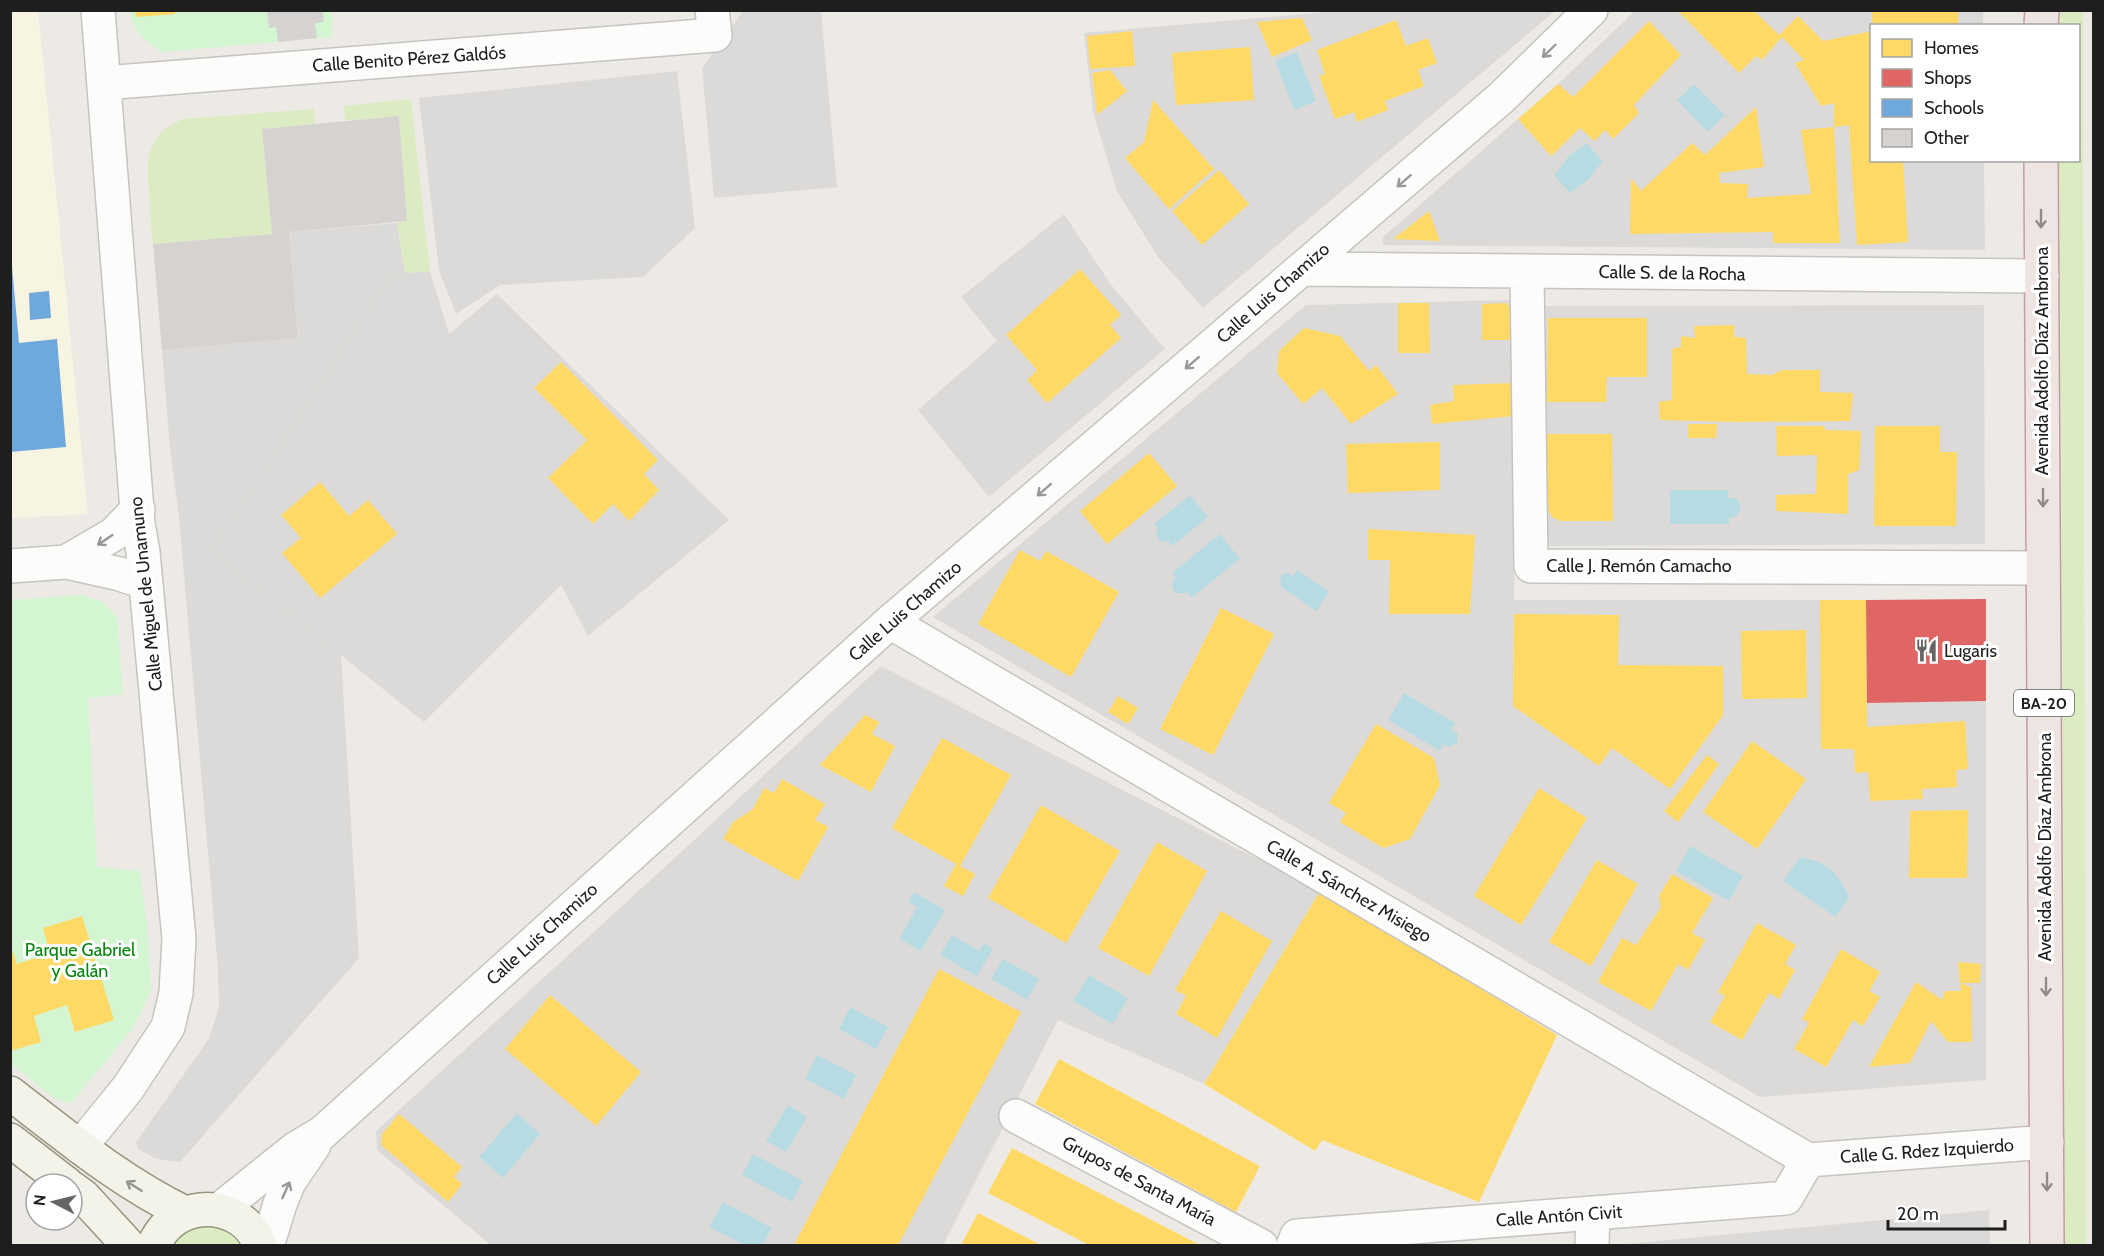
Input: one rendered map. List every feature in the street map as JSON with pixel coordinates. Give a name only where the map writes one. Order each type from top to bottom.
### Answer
[{"type":"highway","name":"Avenida Adolfo Díaz Ambrona","points":[[2041,162],[2047,1245]]},
{"type":"main road","points":[[10,1094],[124,1179],[154,1198],[186,1213]]},
{"type":"main road","points":[[10,1140],[51,1172]]},
{"type":"main road","points":[[84,1197],[129,1245]]},
{"type":"main road","points":[[153,1245],[159,1233],[171,1221],[186,1213],[202,1209],[219,1210],[234,1215],[248,1225],[260,1245]]},
{"type":"street","name":"Calle Miguel de Unamuno","points":[[80,1147],[128,1088],[168,1027],[176,993],[179,939],[144,582],[98,10]]},
{"type":"street","name":"Calle Luis Chamizo","points":[[219,1210],[295,1149],[322,1133],[890,622],[1501,98],[1591,10]]},
{"type":"street","name":"Calle Benito Pérez Galdós","points":[[104,83],[713,23]]},
{"type":"street","name":"Calle S. de la Rocha","points":[[1302,269],[2042,276]]},
{"type":"street","name":"Calle J. Remón Camacho","points":[[1527,272],[1530,566],[2043,568]]},
{"type":"street","points":[[66,562],[114,534],[138,509]]},
{"type":"street","points":[[10,566],[66,562],[144,582]]},
{"type":"street","name":"Calle A. Sánchez Misiego","points":[[890,622],[1808,1160]]},
{"type":"street","name":"Grupos de Santa María","points":[[1016,1116],[1261,1245]]},
{"type":"street","points":[[267,1245],[289,1182],[322,1133]]},
{"type":"street","name":"Calle G. Rdez Izquierdo","points":[[1808,1160],[2047,1142]]},
{"type":"street","name":"Calle Antón Civit","points":[[1293,1245],[1297,1236],[1786,1198],[1808,1160]]},
{"type":"street","points":[[1592,1245],[1593,1213]]},
{"type":"shaded area","points":[[11,11],[38,11],[88,514],[11,518]]},
{"type":"shaded area","points":[[743,11],[821,11],[837,187],[714,198],[702,68]]},
{"type":"shaded area","points":[[1338,11],[1555,11],[1203,308],[1158,257],[1117,191],[1093,112],[1084,33]]},
{"type":"shaded area","points":[[1635,11],[1983,11],[1983,24],[1870,24],[1870,162],[1984,162],[1985,250],[1383,245],[1383,237],[1558,84]]},
{"type":"shaded area","points":[[677,71],[695,228],[643,277],[500,285],[456,314],[439,270],[419,98]]},
{"type":"shaded area","points":[[1064,214],[1112,286],[1165,349],[989,497],[918,410],[997,341],[961,297]]},
{"type":"shaded area","points":[[397,223],[405,273],[391,274],[212,551],[341,655],[359,958],[180,1162],[157,1159],[138,1149],[136,1142],[209,1039],[219,1007],[218,969],[179,517],[170,448],[162,350],[298,338],[289,232]]},
{"type":"shaded area","points":[[430,271],[449,334],[497,294],[729,520],[588,636],[561,585],[424,722],[212,551],[391,274]]},
{"type":"shaded area","points":[[1508,300],[1517,311],[1514,600],[1866,600],[1867,703],[1986,701],[1986,1080],[1760,1097],[933,617],[1306,305]]},
{"type":"shaded area","points":[[1984,305],[1985,544],[1542,546],[1542,306]]},
{"type":"shaded area","points":[[881,666],[1320,891],[1204,1084],[1058,1020],[943,1245],[491,1245],[377,1150],[376,1131]]},
{"type":"shaded area","points":[[1989,1210],[1990,1245],[1616,1245]]},
{"type":"green space","points":[[130,11],[332,11],[332,37],[162,52],[137,30]]},
{"type":"green space","points":[[2058,11],[2083,11],[2086,1246],[2062,1245],[2057,162],[2080,162],[2080,24],[2057,24]]},
{"type":"green space","points":[[411,99],[430,271],[405,273],[397,223],[407,221],[399,117],[345,120],[344,106]]},
{"type":"green space","points":[[314,109],[315,124],[262,129],[272,234],[153,244],[148,168],[151,148],[162,133],[183,119]]},
{"type":"green space","name":"Parque Gabriel y Galán","points":[[81,595],[103,602],[117,616],[123,694],[88,698],[97,867],[140,871],[147,926],[151,991],[134,1027],[71,1103],[54,1098],[11,1064],[11,600]]},
{"type":"green space","points":[[211,1226],[227,1231],[242,1246],[171,1246],[188,1230]]},
{"type":"water","points":[[1297,52],[1316,101],[1294,110],[1275,61]]},
{"type":"water","points":[[1694,84],[1725,115],[1708,132],[1677,100]]},
{"type":"water","points":[[1586,143],[1603,161],[1589,179],[1570,193],[1554,176],[1568,157]]},
{"type":"water","points":[[1670,490],[1728,490],[1728,498],[1735,498],[1740,503],[1740,511],[1735,517],[1729,517],[1729,524],[1670,524]]},
{"type":"water","points":[[1190,495],[1208,517],[1172,546],[1168,541],[1163,542],[1158,539],[1156,534],[1158,529],[1154,524]]},
{"type":"water","points":[[1220,534],[1240,559],[1191,598],[1188,593],[1176,593],[1172,587],[1175,577],[1172,573]]},
{"type":"water","points":[[1297,570],[1329,592],[1316,611],[1281,587],[1280,578],[1283,574],[1288,573],[1293,576]]},
{"type":"water","points":[[1404,693],[1455,723],[1451,730],[1458,734],[1457,743],[1449,747],[1444,744],[1440,751],[1388,720]]},
{"type":"water","points":[[1690,846],[1743,876],[1729,901],[1676,871]]},
{"type":"water","points":[[1800,857],[1825,865],[1841,881],[1849,898],[1835,917],[1783,881]]},
{"type":"water","points":[[914,892],[945,910],[921,951],[899,939],[917,907],[908,902]]},
{"type":"water","points":[[952,935],[979,951],[984,943],[993,949],[977,976],[940,955]]},
{"type":"water","points":[[1003,959],[1039,979],[1027,1000],[991,979]]},
{"type":"water","points":[[1089,975],[1128,998],[1113,1024],[1073,1001]]},
{"type":"water","points":[[850,1007],[888,1027],[876,1049],[839,1029]]},
{"type":"water","points":[[817,1055],[856,1075],[844,1099],[805,1079]]},
{"type":"water","points":[[788,1105],[807,1117],[786,1152],[766,1141]]},
{"type":"water","points":[[517,1113],[540,1134],[503,1178],[479,1157]]},
{"type":"water","points":[[753,1154],[803,1181],[792,1202],[742,1175]]},
{"type":"water","points":[[723,1202],[772,1228],[763,1245],[744,1245],[709,1227]]},
{"type":"building: Homes","points":[[135,10],[175,10],[175,14],[136,17]]},
{"type":"building: Homes","points":[[1677,10],[1753,10],[1779,35],[1798,16],[1823,41],[1870,31],[1870,162],[1903,162],[1908,242],[1857,245],[1849,125],[1834,127],[1834,103],[1821,106],[1795,63],[1804,60],[1782,37],[1762,60],[1756,56],[1739,73]]},
{"type":"building: Homes","points":[[1872,10],[1958,10],[1958,24],[1872,24]]},
{"type":"building: Homes","points":[[1302,18],[1312,40],[1272,57],[1257,22]]},
{"type":"building: Homes","points":[[1396,20],[1406,46],[1428,38],[1437,63],[1418,70],[1424,86],[1385,101],[1388,110],[1357,122],[1354,112],[1335,119],[1319,76],[1325,74],[1317,50]]},
{"type":"building: Homes","points":[[1649,21],[1681,55],[1634,105],[1639,113],[1613,139],[1605,130],[1594,141],[1580,128],[1551,156],[1518,119],[1558,84],[1573,97]]},
{"type":"building: Homes","points":[[1132,31],[1135,66],[1090,69],[1087,36]]},
{"type":"building: Homes","points":[[1250,47],[1254,100],[1176,105],[1172,53]]},
{"type":"building: Homes","points":[[1110,70],[1127,91],[1097,115],[1092,73]]},
{"type":"building: Homes","points":[[1153,100],[1214,169],[1169,209],[1125,158],[1144,142]]},
{"type":"building: Homes","points":[[1756,107],[1764,167],[1719,173],[1720,183],[1748,184],[1747,198],[1811,194],[1801,130],[1834,127],[1840,243],[1773,243],[1773,232],[1630,234],[1631,178],[1641,191],[1692,143],[1705,155]]},
{"type":"building: Homes","points":[[1219,170],[1249,204],[1202,245],[1172,211]]},
{"type":"building: Homes","points":[[1429,211],[1440,241],[1393,239]]},
{"type":"building: Homes","points":[[1080,269],[1121,315],[1110,325],[1121,338],[1047,403],[1027,380],[1037,370],[1006,335]]},
{"type":"building: Homes","points":[[1398,303],[1429,303],[1430,353],[1398,353]]},
{"type":"building: Homes","points":[[1506,303],[1515,312],[1515,340],[1482,340],[1482,304]]},
{"type":"building: Homes","points":[[1548,318],[1647,318],[1647,377],[1607,377],[1606,402],[1547,402]]},
{"type":"building: Homes","points":[[1734,325],[1734,337],[1746,338],[1747,374],[1772,375],[1782,370],[1820,370],[1820,392],[1853,393],[1850,421],[1660,420],[1659,402],[1672,400],[1672,349],[1681,347],[1681,336],[1695,338],[1694,326]]},
{"type":"building: Homes","points":[[1304,328],[1340,336],[1369,371],[1376,365],[1398,394],[1351,424],[1322,388],[1303,404],[1277,373],[1279,351]]},
{"type":"building: Homes","points":[[561,362],[658,460],[644,474],[659,490],[629,521],[613,504],[593,524],[548,478],[587,440],[534,388]]},
{"type":"building: Homes","points":[[1512,383],[1514,416],[1432,424],[1430,405],[1454,401],[1453,385]]},
{"type":"building: Homes","points":[[1688,424],[1717,424],[1716,438],[1688,438]]},
{"type":"building: Homes","points":[[1776,426],[1824,426],[1825,430],[1861,431],[1859,470],[1848,474],[1848,514],[1776,511],[1776,495],[1816,494],[1817,455],[1777,456]]},
{"type":"building: Homes","points":[[1875,426],[1940,426],[1940,452],[1957,452],[1956,526],[1874,526]]},
{"type":"building: Homes","points":[[1547,434],[1612,434],[1613,521],[1560,521],[1552,517],[1547,509]]},
{"type":"building: Homes","points":[[1440,442],[1440,490],[1348,493],[1346,444]]},
{"type":"building: Homes","points":[[1149,453],[1177,486],[1107,544],[1080,511]]},
{"type":"building: Homes","points":[[320,482],[349,516],[368,500],[397,534],[320,598],[282,553],[301,538],[281,515]]},
{"type":"building: Homes","points":[[1368,529],[1475,535],[1470,614],[1389,614],[1390,560],[1368,560]]},
{"type":"building: Homes","points":[[1020,550],[1040,561],[1046,551],[1119,592],[1071,677],[978,624]]},
{"type":"building: Homes","points":[[1820,600],[1866,600],[1867,727],[1965,721],[1968,769],[1956,770],[1957,787],[1922,789],[1923,799],[1870,801],[1868,772],[1855,773],[1854,749],[1821,749]]},
{"type":"building: Homes","points":[[1221,608],[1274,634],[1213,755],[1160,729]]},
{"type":"building: Homes","points":[[1514,614],[1619,615],[1618,665],[1723,666],[1723,715],[1670,789],[1612,748],[1599,766],[1513,706]]},
{"type":"building: Homes","points":[[1806,630],[1807,698],[1742,699],[1741,631]]},
{"type":"building: Homes","points":[[1118,696],[1138,708],[1128,724],[1108,712]]},
{"type":"building: Homes","points":[[865,715],[879,722],[872,734],[895,746],[871,792],[820,765]]},
{"type":"building: Homes","points":[[1376,724],[1434,758],[1440,785],[1410,839],[1383,848],[1340,822],[1346,813],[1329,803]]},
{"type":"building: Homes","points":[[942,738],[1011,775],[960,866],[975,874],[963,896],[944,886],[956,864],[892,828]]},
{"type":"building: Homes","points":[[1752,741],[1806,779],[1757,849],[1703,812]]},
{"type":"building: Homes","points":[[1707,755],[1719,764],[1678,822],[1664,811]]},
{"type":"building: Homes","points":[[782,779],[825,804],[815,820],[828,827],[798,881],[723,839],[733,822],[753,809],[764,788],[774,793]]},
{"type":"building: Homes","points":[[1539,788],[1587,818],[1521,925],[1474,896]]},
{"type":"building: Homes","points":[[1041,805],[1120,851],[1066,943],[988,898]]},
{"type":"building: Homes","points":[[1968,810],[1967,878],[1909,878],[1910,811]]},
{"type":"building: Homes","points":[[1157,842],[1207,871],[1149,976],[1098,948]]},
{"type":"building: Homes","points":[[1597,860],[1638,884],[1591,966],[1549,942]]},
{"type":"building: Homes","points":[[1672,874],[1713,898],[1692,933],[1705,940],[1688,970],[1678,964],[1651,1011],[1598,982],[1622,938],[1636,945],[1661,907],[1659,896]]},
{"type":"building: Homes","points":[[1320,891],[1557,1035],[1479,1202],[1322,1140],[1315,1151],[1204,1084]]},
{"type":"building: Homes","points":[[1221,911],[1272,941],[1217,1038],[1176,1014],[1186,996],[1175,990]]},
{"type":"building: Homes","points":[[82,916],[114,1020],[75,1032],[67,1005],[34,1016],[41,1042],[10,1051],[10,944],[17,964],[50,953],[43,928]]},
{"type":"building: Homes","points":[[1757,923],[1796,945],[1785,964],[1795,970],[1779,999],[1769,993],[1742,1040],[1710,1022],[1725,996],[1718,992]]},
{"type":"building: Homes","points":[[1841,949],[1880,972],[1869,991],[1880,997],[1863,1026],[1853,1020],[1826,1067],[1794,1049],[1809,1023],[1802,1019]]},
{"type":"building: Homes","points":[[1958,962],[1981,964],[1980,983],[1960,983]]},
{"type":"building: Homes","points":[[939,969],[1021,1012],[898,1245],[794,1245]]},
{"type":"building: Homes","points":[[1916,982],[1942,1000],[1945,991],[1961,991],[1960,983],[1971,987],[1972,1042],[1948,1042],[1931,1021],[1910,1063],[1869,1067]]},
{"type":"building: Homes","points":[[550,995],[641,1072],[596,1126],[505,1049]]},
{"type":"building: Homes","points":[[1059,1059],[1260,1166],[1236,1212],[1035,1104]]},
{"type":"building: Homes","points":[[399,1114],[462,1167],[454,1177],[462,1184],[448,1202],[381,1145],[382,1134]]},
{"type":"building: Homes","points":[[1012,1148],[1200,1245],[1089,1245],[988,1193]]},
{"type":"building: Homes","points":[[978,1213],[1041,1245],[961,1245]]},
{"type":"building: Shops","name":"Lugaris","points":[[1986,599],[1986,701],[1867,703],[1866,600]]},
{"type":"building: Schools","points":[[10,267],[12,267],[19,343],[57,339],[66,447],[10,452]]},
{"type":"building: Schools","points":[[49,291],[51,318],[30,320],[29,293]]},
{"type":"building: Other","points":[[267,10],[323,10],[324,22],[315,23],[317,38],[278,42],[276,27],[269,28]]},
{"type":"building: Other","points":[[399,116],[407,221],[289,232],[298,338],[162,350],[153,244],[272,234],[262,129]]},
{"type":"place","name":"Lugaris","points":[[1926,651]]}]
